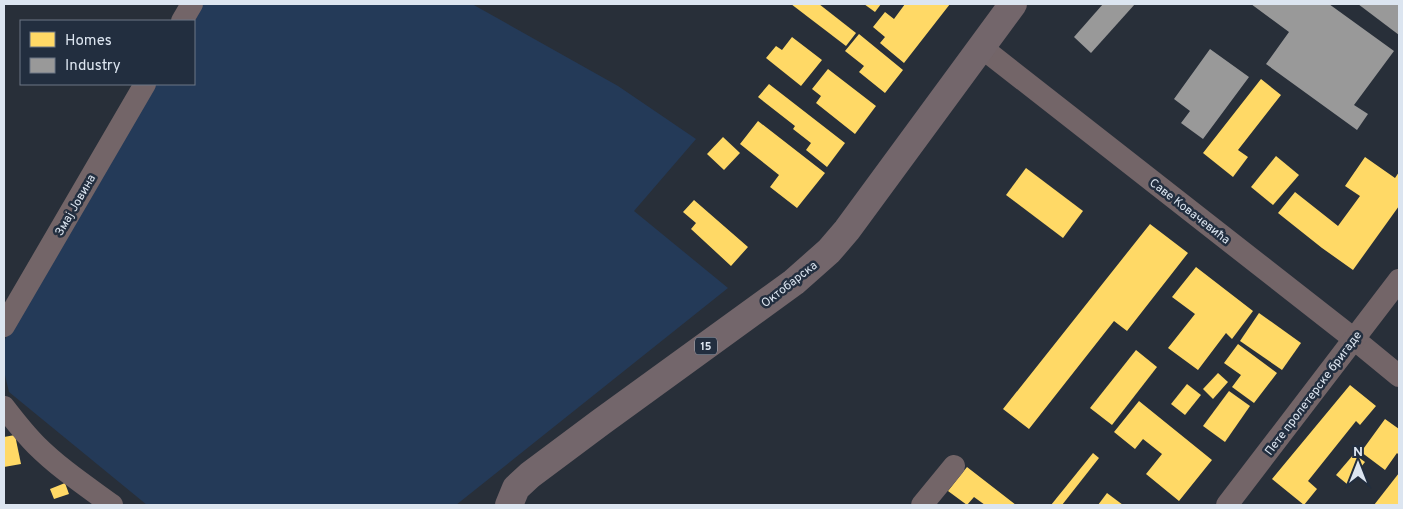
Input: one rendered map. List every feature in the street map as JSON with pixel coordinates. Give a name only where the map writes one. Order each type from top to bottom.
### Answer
[{"type":"main road","name":"Октобарска","points":[[509,505],[516,488],[530,475],[794,282],[830,250],[847,230],[1013,4]]},
{"type":"street","points":[[183,20],[192,4]]},
{"type":"street","name":"Саве Ковачевића","points":[[981,47],[1399,376]]},
{"type":"street","name":"Змај Јовина","points":[[4,326],[144,85]]},
{"type":"street","name":"Пете пролетерске бригаде","points":[[1227,505],[1399,280]]},
{"type":"street","points":[[4,407],[17,424],[42,450],[61,467],[112,505]]},
{"type":"street","points":[[922,505],[954,466]]},
{"type":"shaded area","points":[[201,4],[472,4],[618,86],[696,139],[634,211],[728,288],[456,505],[147,505],[9,392],[4,371],[4,341],[153,85],[195,85],[194,20]]},
{"type":"building: Homes","points":[[791,4],[819,4],[856,33],[846,46]]},
{"type":"building: Homes","points":[[864,4],[881,4],[875,12]]},
{"type":"building: Homes","points":[[905,4],[950,4],[904,63],[880,43],[885,37],[873,27],[885,12],[894,19]]},
{"type":"building: Homes","points":[[859,34],[903,70],[885,93],[859,72],[864,66],[845,51]]},
{"type":"building: Homes","points":[[792,37],[822,60],[801,86],[766,58],[776,46],[782,50]]},
{"type":"building: Homes","points":[[828,69],[876,106],[855,134],[816,103],[821,96],[812,89]]},
{"type":"building: Homes","points":[[1261,79],[1281,95],[1238,150],[1248,157],[1233,177],[1203,153]]},
{"type":"building: Homes","points":[[769,84],[845,143],[827,167],[806,150],[811,143],[793,129],[795,126],[758,97]]},
{"type":"building: Homes","points":[[758,121],[825,173],[797,208],[770,187],[779,175],[740,144]]},
{"type":"building: Homes","points":[[723,137],[740,153],[724,170],[707,154]]},
{"type":"building: Homes","points":[[1276,156],[1299,175],[1273,205],[1251,187]]},
{"type":"building: Homes","points":[[1365,157],[1395,178],[1399,172],[1399,206],[1353,270],[1278,213],[1295,192],[1338,226],[1360,196],[1345,186]]},
{"type":"building: Homes","points":[[1026,168],[1083,211],[1063,238],[1006,195]]},
{"type":"building: Homes","points":[[694,200],[748,247],[731,266],[691,229],[696,223],[683,212]]},
{"type":"building: Homes","points":[[1150,224],[1188,253],[1127,331],[1114,321],[1029,429],[1003,409]]},
{"type":"building: Homes","points":[[1196,267],[1253,311],[1232,339],[1226,333],[1198,370],[1168,348],[1195,314],[1172,297]]},
{"type":"building: Homes","points":[[1259,313],[1301,343],[1282,370],[1240,341]]},
{"type":"building: Homes","points":[[1238,344],[1277,373],[1254,403],[1232,387],[1241,375],[1224,363]]},
{"type":"building: Homes","points":[[1136,350],[1157,367],[1112,425],[1090,408]]},
{"type":"building: Homes","points":[[1218,373],[1228,382],[1213,399],[1203,389]]},
{"type":"building: Homes","points":[[1187,384],[1201,395],[1185,415],[1171,404]]},
{"type":"building: Homes","points":[[1350,385],[1376,406],[1360,425],[1356,421],[1308,481],[1317,489],[1304,505],[1272,479]]},
{"type":"building: Homes","points":[[1229,391],[1250,406],[1225,442],[1203,426]]},
{"type":"building: Homes","points":[[1139,401],[1212,460],[1179,501],[1146,474],[1162,454],[1143,439],[1135,449],[1114,432]]},
{"type":"building: Homes","points":[[1385,419],[1399,429],[1399,455],[1397,453],[1385,470],[1361,452]]},
{"type":"building: Homes","points":[[15,435],[21,464],[4,467],[4,437]]},
{"type":"building: Homes","points":[[1093,453],[1099,458],[1062,505],[1051,505]]},
{"type":"building: Homes","points":[[1354,454],[1365,462],[1347,484],[1336,475]]},
{"type":"building: Homes","points":[[967,467],[1016,505],[985,505],[974,497],[967,505],[948,491]]},
{"type":"building: Homes","points":[[1399,473],[1399,505],[1374,505]]},
{"type":"building: Homes","points":[[65,483],[69,494],[54,499],[50,489]]},
{"type":"building: Homes","points":[[1107,493],[1123,505],[1098,505]]},
{"type":"building: Industry","points":[[1103,4],[1135,4],[1091,53],[1074,37]]},
{"type":"building: Industry","points":[[1251,4],[1329,4],[1394,51],[1354,105],[1368,114],[1357,130],[1266,64],[1289,32]]},
{"type":"building: Industry","points":[[1358,4],[1399,4],[1399,35]]},
{"type":"building: Industry","points":[[1210,49],[1249,77],[1203,139],[1181,123],[1190,111],[1174,99]]}]
